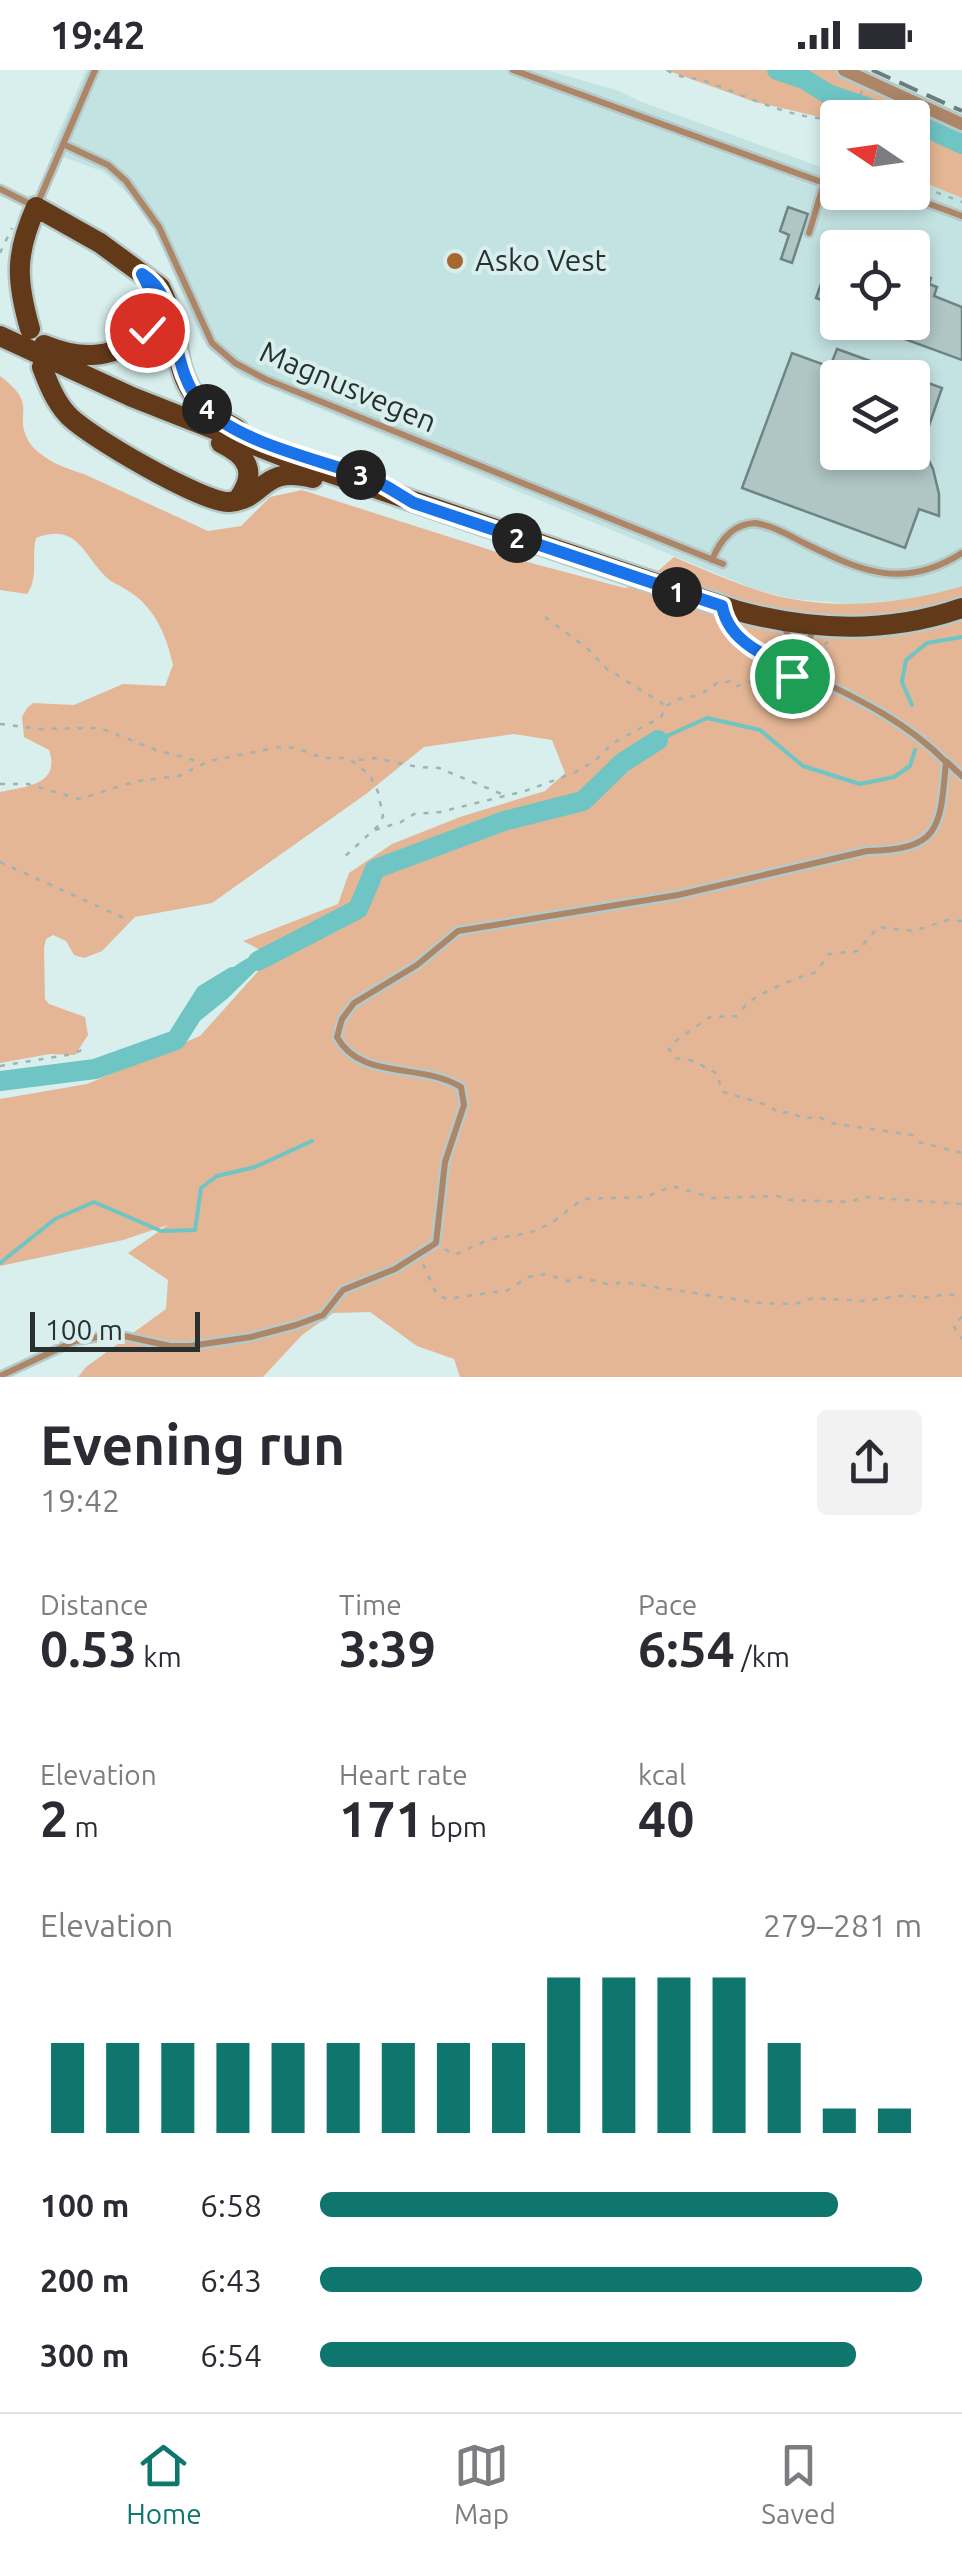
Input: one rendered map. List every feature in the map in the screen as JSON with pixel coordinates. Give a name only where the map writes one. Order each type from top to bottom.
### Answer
[{"type":"main road","points":[[30,329],[18,274],[22,241],[36,207],[82,232],[160,287],[166,298],[183,375],[196,398],[211,413],[256,437],[370,478],[414,503]]},
{"type":"main road","points":[[0,325],[66,352],[89,356],[114,352],[142,336],[154,316],[154,294],[142,274]]},
{"type":"main road","points":[[0,336],[102,384],[254,446],[722,606],[814,626],[894,625],[962,608]]},
{"type":"main road","points":[[42,366],[64,412],[86,432],[205,496],[226,502],[238,500],[276,476],[301,475],[414,512],[476,524]]},
{"type":"main road","points":[[102,384],[126,403],[240,455],[249,482],[238,500]]},
{"type":"street","points":[[844,70],[962,124]]},
{"type":"lane","points":[[0,188],[36,207],[96,70]]},
{"type":"lane","points":[[513,70],[824,183],[808,233]]},
{"type":"lane","name":"Magnusvegen","points":[[63,144],[108,165],[148,208],[212,344],[234,364],[722,564]]},
{"type":"lane","points":[[930,205],[962,216]]},
{"type":"lane","points":[[712,560],[724,538],[736,528],[755,523],[876,574],[909,574],[930,569],[962,553]]},
{"type":"lane","points":[[722,606],[728,627],[735,634]]},
{"type":"lane","points":[[782,621],[804,672]]},
{"type":"lane","points":[[801,661],[814,626]]},
{"type":"lane","points":[[774,660],[858,698],[902,725],[928,743],[962,776]]},
{"type":"lane","points":[[0,1376],[75,1341],[115,1334],[170,1346],[190,1346],[296,1325],[323,1315],[337,1295],[351,1286],[420,1255],[436,1243],[446,1162],[464,1104],[461,1086],[444,1076],[381,1068],[358,1060],[337,1037],[342,1019],[354,1003],[417,965],[458,931],[678,895],[868,851],[920,844],[941,818],[946,762]]},
{"type":"path","points":[[666,70],[788,112],[820,116]]},
{"type":"path","points":[[857,100],[859,96]]},
{"type":"path","points":[[930,190],[962,202]]},
{"type":"path","points":[[545,616],[608,668],[666,706]]},
{"type":"path","points":[[735,634],[774,660]]},
{"type":"path","points":[[374,829],[414,814],[440,812],[574,773],[596,760],[613,743],[661,717],[666,706],[700,695],[716,683],[733,681],[737,686],[762,678],[786,682],[804,672]]},
{"type":"path","points":[[0,724],[41,729],[100,728],[156,750],[203,762]]},
{"type":"path","points":[[0,784],[28,784],[80,799],[137,780],[179,776],[203,762],[286,747],[319,758],[375,758],[418,768],[440,768],[506,795]]},
{"type":"path","points":[[342,859],[382,820],[382,804],[370,775],[356,761]]},
{"type":"path","points":[[0,862],[124,918]]},
{"type":"path","points":[[962,921],[948,920],[912,931],[878,927],[858,951],[828,954],[816,972],[786,980],[765,997],[750,1000],[736,1016],[710,1017],[670,1049],[675,1058],[694,1061],[718,1074],[721,1090],[740,1100],[769,1104],[778,1113],[790,1112],[804,1119],[817,1116],[831,1122],[912,1135],[919,1142],[962,1152]]},
{"type":"path","points":[[0,1066],[73,1054],[86,1048]]},
{"type":"path","points":[[436,1243],[454,1255],[488,1240],[550,1224],[583,1199],[646,1197],[672,1186],[713,1198],[778,1196],[850,1202],[864,1197],[962,1204]]},
{"type":"path","points":[[420,1255],[437,1295],[447,1299],[508,1290],[528,1276],[546,1274],[759,1304],[795,1304],[810,1298],[864,1301],[908,1295],[962,1296]]},
{"type":"path","points":[[962,1317],[953,1326],[962,1338]]},
{"type":"shaded area","points":[[86,70],[546,70],[619,91],[820,167],[820,210],[930,210],[930,185],[962,198],[962,586],[922,598],[857,604],[793,599],[756,590],[241,376],[208,348],[155,231],[134,199],[104,172],[50,152]]},
{"type":"shaded area","points":[[666,70],[866,70],[869,76],[923,100],[820,100],[820,117],[755,102]]},
{"type":"shaded area","points":[[930,105],[962,121],[962,198],[930,185]]},
{"type":"shaded area","points":[[0,376],[19,395],[24,430],[38,452],[61,466],[208,531],[241,526],[270,497],[302,490],[531,563],[625,588],[642,585],[674,557],[754,589],[805,601],[885,602],[962,586],[962,1377],[460,1377],[454,1359],[417,1346],[370,1312],[333,1313],[302,1335],[263,1377],[78,1377],[86,1367],[166,1309],[168,1280],[128,1253],[168,1225],[123,1240],[0,1266],[0,1099],[87,1084],[200,1036],[277,950],[262,951],[243,941],[338,904],[349,873],[392,844],[460,817],[545,791],[565,773],[552,740],[514,734],[424,747],[366,794],[212,903],[135,917],[102,951],[84,958],[74,955],[66,941],[53,935],[46,939],[44,948],[45,999],[85,1017],[88,1035],[75,1055],[50,1054],[0,1063],[0,792],[38,782],[50,771],[51,762],[49,750],[24,737],[22,717],[33,703],[74,705],[123,684],[165,686],[173,665],[163,634],[146,606],[107,578],[69,537],[50,534],[36,538],[33,581],[27,594],[0,590]]},
{"type":"water","points":[[278,949],[228,998],[176,1040],[197,1006],[236,965]]},
{"type":"building","points":[[788,207],[808,214],[792,263],[781,259],[789,235],[780,231]]},
{"type":"building","points":[[930,284],[937,287],[934,296],[962,307],[962,360],[907,340],[930,340]]},
{"type":"building","points":[[837,349],[868,360],[833,360]]},
{"type":"building","points":[[792,353],[820,363],[820,470],[930,470],[930,463],[939,494],[939,516],[919,509],[905,548],[742,488]]},
{"type":"building","points":[[930,384],[942,388],[930,423]]},
{"type":"waterway","points":[[777,70],[846,100]]},
{"type":"waterway","points":[[930,129],[962,144]]},
{"type":"waterway","points":[[912,705],[902,682],[906,660],[927,643],[962,637]]},
{"type":"waterway","points":[[658,740],[707,718],[760,730],[803,766],[860,784],[894,777],[910,766],[915,750]]},
{"type":"waterway","points":[[258,961],[358,909],[375,869],[504,821],[583,801],[622,763],[658,740]]},
{"type":"waterway","points":[[0,1081],[95,1069],[176,1040],[205,994],[233,977]]},
{"type":"waterway","points":[[0,1263],[55,1219],[94,1202],[161,1231],[195,1230],[201,1188],[217,1176],[255,1167],[312,1141]]},
{"type":"railway","points":[[872,70],[962,111]]},
{"type":"place","name":"Asko Vest","points":[[455,261]]},
{"type":"route","points":[[147,330],[154,316],[155,301],[142,274],[160,287],[166,298],[179,364],[188,386],[203,406],[222,421],[370,478],[414,503],[722,606],[728,627],[752,648],[804,672],[792,676]]}]
